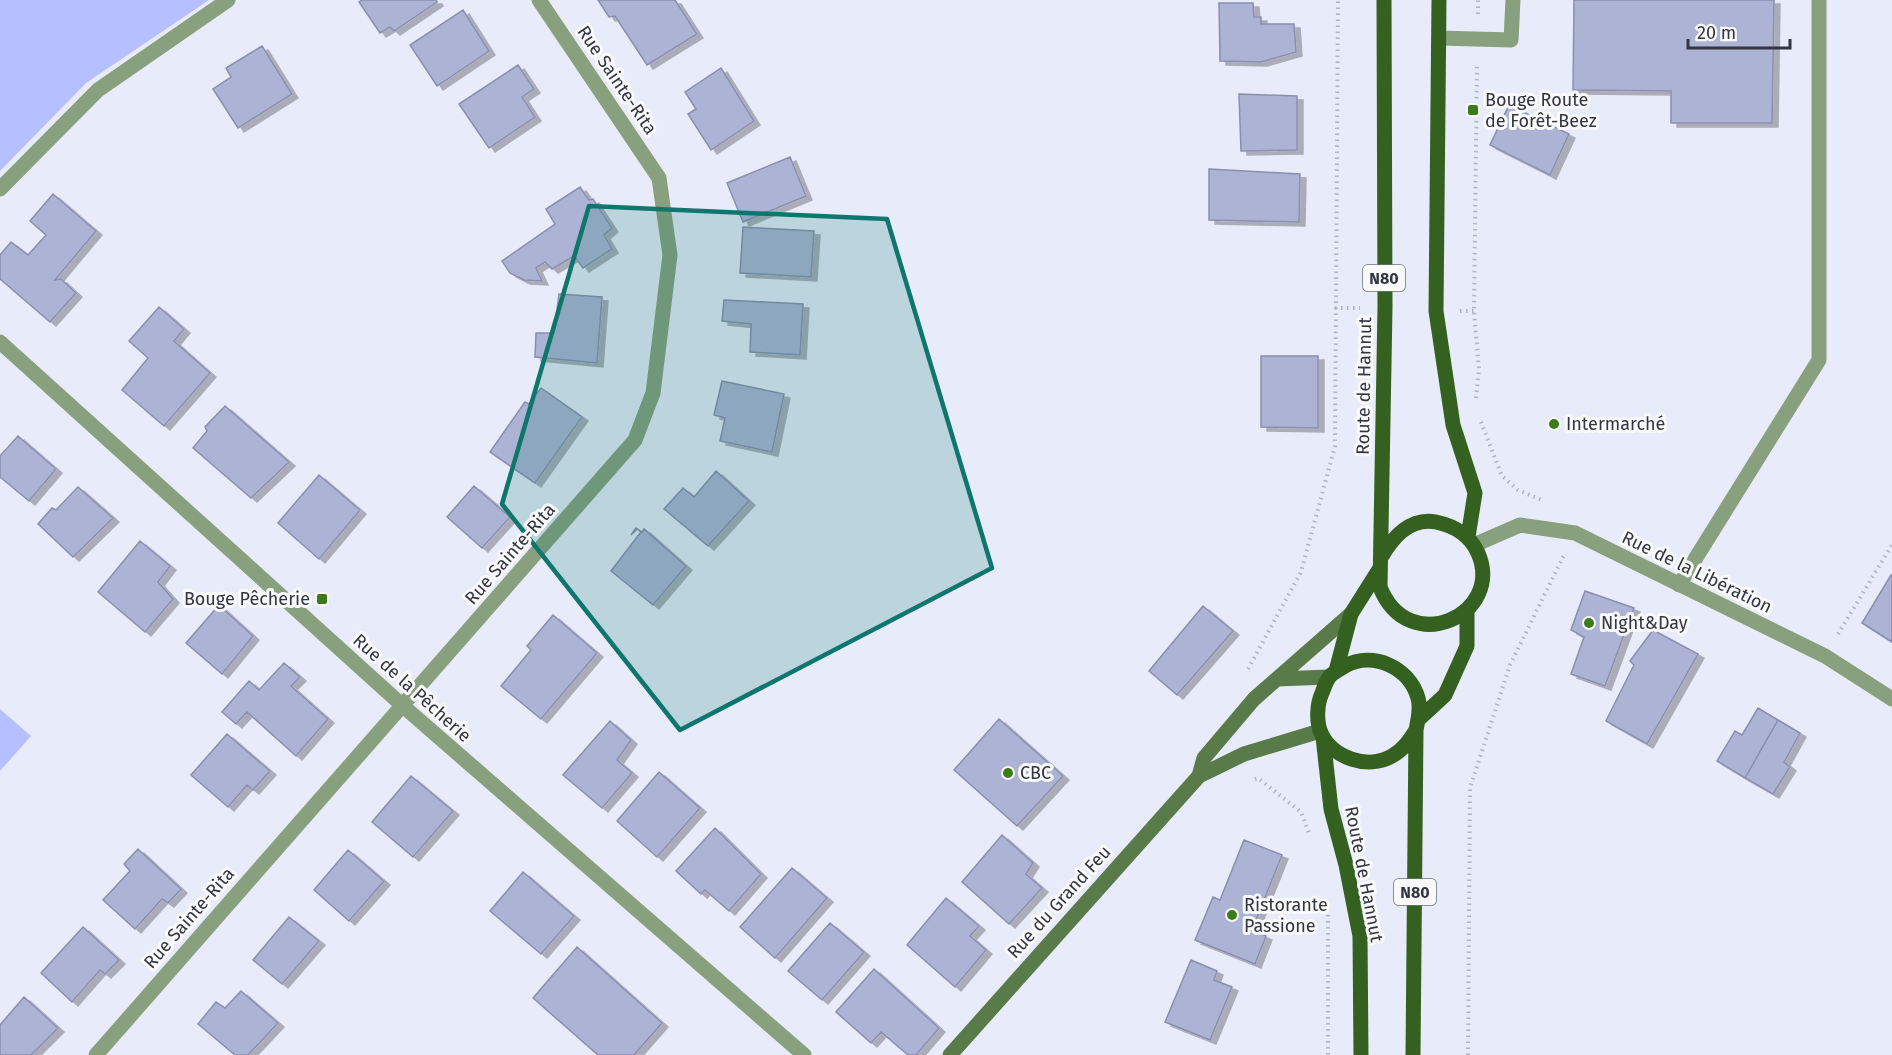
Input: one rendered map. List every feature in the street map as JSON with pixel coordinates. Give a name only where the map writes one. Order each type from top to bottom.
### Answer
[{"type":"main road","name":"Route de Hannut","points":[[1384,0],[1384,307],[1380,586],[1385,599],[1398,614],[1414,622],[1433,625],[1452,621],[1467,610]]},
{"type":"main road","points":[[1322,734],[1336,751],[1353,760],[1372,762],[1390,758],[1406,746],[1417,725],[1445,695],[1467,646],[1467,610],[1478,595],[1482,578],[1481,561],[1471,541],[1475,493],[1453,425],[1436,311],[1439,0]]},
{"type":"main road","name":"Route de Hannut","points":[[1361,1055],[1360,936],[1346,865],[1330,809],[1317,703],[1332,674],[1351,614],[1393,538],[1410,526],[1431,521],[1451,525],[1471,541]]},
{"type":"main road","name":"Route de Hannut","points":[[1332,674],[1354,661],[1374,660],[1394,666],[1409,680],[1418,699],[1413,1055]]},
{"type":"street","points":[[0,189],[98,90],[228,0]]},
{"type":"street","name":"Rue Sainte-Rita","points":[[96,1055],[635,440],[653,393],[670,255],[659,177],[539,0]]},
{"type":"street","points":[[1439,38],[1511,40],[1513,0]]},
{"type":"street","points":[[1679,585],[1819,360],[1819,0]]},
{"type":"street","name":"Rue de la Pêcherie","points":[[0,342],[403,706],[804,1055]]},
{"type":"street","name":"Rue de la Libération","points":[[1471,541],[1520,525],[1575,533],[1825,656],[1892,699]]},
{"type":"street","name":"Rue du Grand Feu","points":[[1198,776],[1204,758],[1254,699],[1351,614]]},
{"type":"street","points":[[1277,679],[1332,674]]},
{"type":"street","name":"Rue du Grand Feu","points":[[950,1055],[1198,776],[1244,754],[1322,734]]},
{"type":"path","points":[[1243,678],[1301,572],[1335,446],[1338,0]]},
{"type":"path","points":[[1476,408],[1479,369],[1474,311],[1478,0]]},
{"type":"path","points":[[1479,418],[1502,476],[1518,490],[1550,504]]},
{"type":"path","points":[[1468,1055],[1470,788],[1510,665],[1575,533]]},
{"type":"path","points":[[1825,656],[1892,545]]},
{"type":"path","points":[[1250,779],[1258,778],[1301,812],[1312,842]]},
{"type":"path","points":[[1328,904],[1328,1055]]},
{"type":"highlighted area","points":[[589,206],[887,219],[992,568],[680,730],[502,504]]},
{"type":"shaded area","points":[[0,0],[209,0],[86,83],[0,171]]},
{"type":"shaded area","points":[[0,709],[31,736],[0,771]]},
{"type":"building","points":[[362,0],[436,0],[437,2],[394,31],[390,27],[380,33],[359,2]]},
{"type":"building","points":[[598,0],[675,0],[697,34],[647,65],[615,16],[609,17]]},
{"type":"building","points":[[1574,0],[1774,0],[1772,123],[1671,123],[1671,91],[1573,90]]},
{"type":"building","points":[[1219,3],[1253,3],[1254,17],[1261,17],[1261,24],[1294,24],[1296,52],[1261,62],[1220,61]]},
{"type":"building","points":[[463,10],[489,51],[437,86],[410,45]]},
{"type":"building","points":[[262,46],[292,94],[238,128],[213,89],[231,77],[226,68]]},
{"type":"building","points":[[518,65],[534,89],[522,97],[535,117],[489,148],[459,104]]},
{"type":"building","points":[[721,68],[754,121],[711,150],[688,114],[696,109],[685,92]]},
{"type":"building","points":[[1239,94],[1297,96],[1297,150],[1241,151]]},
{"type":"building","points":[[1509,105],[1569,134],[1550,175],[1490,145]]},
{"type":"building","points":[[790,157],[806,196],[743,222],[727,183]]},
{"type":"building","points":[[1209,169],[1300,174],[1299,222],[1209,220]]},
{"type":"building","points":[[580,187],[589,200],[593,199],[612,228],[604,235],[612,249],[583,268],[574,256],[552,269],[545,262],[536,268],[542,281],[524,280],[510,273],[502,261],[555,224],[546,209]]},
{"type":"building","points":[[53,194],[96,231],[55,280],[61,279],[76,293],[50,322],[0,279],[0,255],[11,242],[28,255],[46,235],[30,221]]},
{"type":"building","points":[[743,227],[814,231],[811,277],[740,273]]},
{"type":"building","points":[[559,294],[602,297],[597,363],[535,357],[536,333],[554,333]]},
{"type":"building","points":[[724,300],[803,304],[800,355],[750,352],[751,324],[722,321]]},
{"type":"building","points":[[159,307],[184,329],[174,341],[210,373],[164,426],[122,390],[148,358],[129,341]]},
{"type":"building","points":[[1261,356],[1318,356],[1318,428],[1261,427]]},
{"type":"building","points":[[722,381],[784,394],[772,452],[720,441],[725,418],[714,415]]},
{"type":"building","points":[[541,388],[582,417],[535,483],[490,452],[525,402],[529,404]]},
{"type":"building","points":[[225,406],[289,462],[251,498],[193,448],[207,431],[205,427]]},
{"type":"building","points":[[18,436],[56,469],[29,501],[0,477],[0,456]]},
{"type":"building","points":[[716,471],[749,501],[708,546],[664,509],[683,488],[694,497]]},
{"type":"building","points":[[319,475],[360,510],[319,559],[278,523]]},
{"type":"building","points":[[474,486],[510,517],[482,548],[447,517]]},
{"type":"building","points":[[78,487],[113,518],[73,557],[38,524],[52,508],[56,510]]},
{"type":"building","points":[[636,528],[642,532],[644,529],[686,566],[653,605],[611,571],[641,532],[637,529],[631,535]]},
{"type":"building","points":[[140,541],[170,566],[158,582],[173,599],[145,632],[98,592]]},
{"type":"building","points":[[1892,576],[1892,642],[1862,623]]},
{"type":"building","points":[[1585,591],[1634,608],[1605,686],[1571,674],[1584,637],[1571,630]]},
{"type":"building","points":[[219,605],[253,636],[222,674],[186,643]]},
{"type":"building","points":[[1203,606],[1233,631],[1177,695],[1149,671]]},
{"type":"building","points":[[553,615],[597,653],[541,719],[501,686],[531,650],[527,646]]},
{"type":"building","points":[[1653,630],[1698,654],[1647,744],[1606,721],[1634,665],[1630,661]]},
{"type":"building","points":[[284,663],[300,677],[291,686],[328,719],[296,756],[247,712],[236,724],[222,712],[249,681],[259,690]]},
{"type":"building","points":[[1758,708],[1778,720],[1745,778],[1717,761],[1735,731],[1742,735]]},
{"type":"building","name":"CBC","points":[[999,719],[1063,776],[1017,826],[954,770]]},
{"type":"building","points":[[1778,720],[1800,733],[1784,762],[1790,767],[1773,794],[1745,778]]},
{"type":"building","points":[[610,721],[631,740],[617,760],[632,773],[602,808],[563,775]]},
{"type":"building","points":[[227,734],[270,771],[253,790],[247,785],[228,807],[191,775]]},
{"type":"building","points":[[659,772],[700,808],[657,857],[617,821]]},
{"type":"building","points":[[411,776],[453,811],[413,857],[372,822]]},
{"type":"building","points":[[715,828],[761,874],[729,911],[705,890],[701,894],[676,871]]},
{"type":"building","points":[[1002,835],[1033,863],[1026,874],[1042,888],[1009,924],[962,882]]},
{"type":"building","name":"Ristorante Passione","points":[[1244,840],[1282,855],[1252,930],[1266,936],[1255,964],[1195,940],[1213,897],[1220,900]]},
{"type":"building","points":[[138,849],[181,889],[168,903],[162,899],[135,929],[103,900],[130,871],[124,864]]},
{"type":"building","points":[[348,850],[384,881],[349,921],[314,890]]},
{"type":"building","points":[[792,868],[827,898],[775,958],[740,927]]},
{"type":"building","points":[[523,872],[574,916],[541,954],[490,911]]},
{"type":"building","points":[[946,898],[979,926],[970,936],[986,950],[955,987],[907,945]]},
{"type":"building","points":[[289,917],[319,941],[282,984],[253,960]]},
{"type":"building","points":[[830,923],[864,952],[822,1000],[788,971]]},
{"type":"building","points":[[83,927],[119,960],[105,974],[100,970],[72,1002],[41,973]]},
{"type":"building","points":[[577,947],[662,1023],[634,1055],[598,1055],[533,998]]},
{"type":"building","points":[[1191,960],[1217,971],[1214,980],[1232,987],[1210,1040],[1165,1022]]},
{"type":"building","points":[[874,969],[939,1028],[916,1055],[908,1055],[881,1032],[871,1043],[836,1012]]},
{"type":"building","points":[[241,991],[278,1023],[248,1055],[235,1055],[198,1024],[216,1002],[225,1008]]},
{"type":"building","points":[[24,997],[58,1028],[31,1055],[0,1055],[0,1025]]},
{"type":"place","name":"Bouge Route de Forêt-Beez","points":[[1473,110]]},
{"type":"place","name":"Intermarché","points":[[1554,424]]},
{"type":"place","name":"Bouge Pêcherie","points":[[322,599]]},
{"type":"place","name":"Night&Day","points":[[1589,623]]},
{"type":"place","name":"CBC","points":[[1008,773]]},
{"type":"place","name":"Ristorante Passione","points":[[1232,915]]}]
